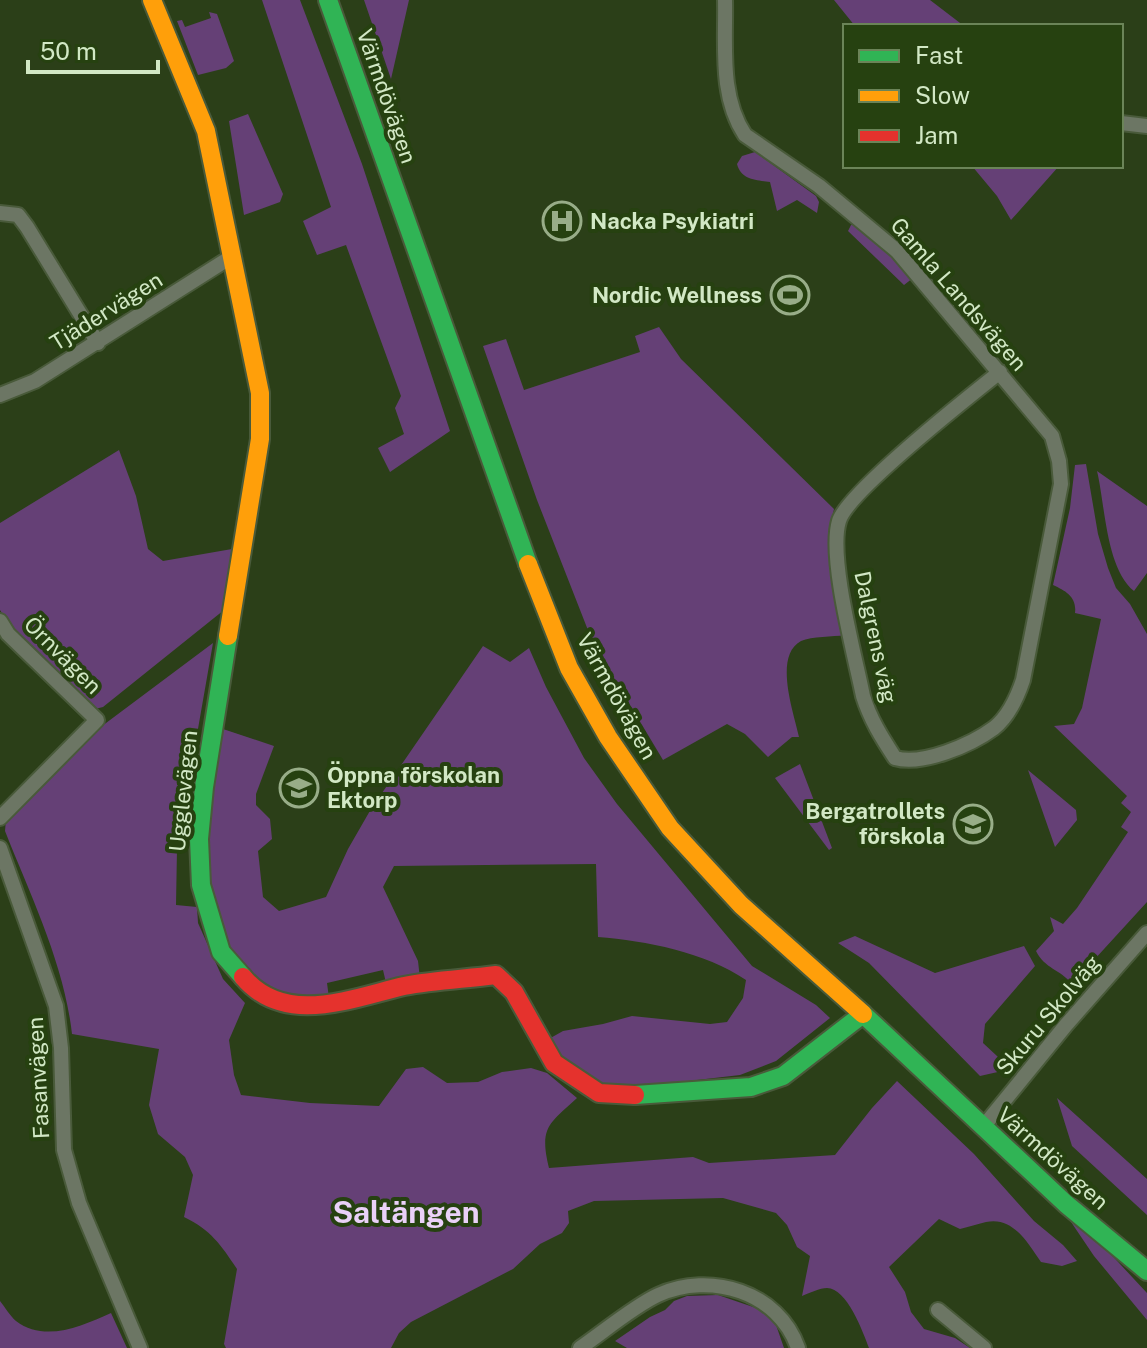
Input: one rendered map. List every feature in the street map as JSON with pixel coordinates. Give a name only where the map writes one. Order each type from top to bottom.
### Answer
[{"type":"street","name":"Ugglevägen","points":[[152,0],[206,131],[260,393],[260,439],[204,787],[199,839],[201,885],[221,952],[251,987],[269,998],[307,1007],[358,1000],[406,986],[496,975],[514,992],[554,1063],[599,1093],[628,1095],[751,1087],[783,1076],[863,1014]]},
{"type":"street","name":"Värmdövägen","points":[[328,0],[526,560],[569,668],[608,737],[670,828],[741,905],[1066,1204],[1147,1274]]},
{"type":"street","name":"Gamla Landsvägen","points":[[725,0],[727,88],[737,123],[745,135],[819,186],[883,237],[922,279],[1052,436]]},
{"type":"street","points":[[1123,123],[1147,126]]},
{"type":"street","points":[[0,213],[18,215],[98,343]]},
{"type":"street","name":"Tjädervägen","points":[[0,395],[35,381],[231,257]]},
{"type":"street","name":"Dalgrens väg","points":[[1000,372],[887,468],[844,508],[839,521],[836,548],[863,696],[869,714],[895,758],[915,761],[953,749],[993,729],[1017,698],[1061,484],[1052,436]]},
{"type":"street","name":"Örnvägen","points":[[0,621],[8,634],[97,720],[0,818]]},
{"type":"street","name":"Fasanvägen","points":[[0,848],[56,1006],[61,1048],[64,1150],[79,1203],[140,1348]]},
{"type":"street","name":"Skuru Skolväg","points":[[983,1127],[1066,1025],[1147,933]]},
{"type":"street","points":[[580,1348],[658,1295],[709,1284],[758,1298],[788,1325],[798,1348]]},
{"type":"street","points":[[938,1310],[984,1348]]},
{"type":"shaded area","points":[[262,0],[300,0],[362,164],[450,431],[390,472],[378,448],[404,434],[395,408],[401,396],[346,245],[317,255],[303,221],[331,207]]},
{"type":"shaded area","points":[[364,0],[409,0],[391,79]]},
{"type":"shaded area","points":[[834,0],[930,0],[961,24],[853,24]]},
{"type":"shaded area","points":[[209,12],[217,14],[234,61],[226,68],[198,75],[177,21],[182,20],[185,27],[211,18]]},
{"type":"shaded area","points":[[248,114],[283,194],[280,202],[244,215],[229,121]]},
{"type":"shaded area","points":[[755,152],[816,196],[819,202],[817,213],[797,200],[777,211],[770,182],[746,176],[737,164],[742,156]]},
{"type":"shaded area","points":[[974,168],[1057,168],[1011,220],[997,196]]},
{"type":"shaded area","points":[[851,225],[877,240],[913,278],[904,285],[848,231]]},
{"type":"shaded area","points":[[659,327],[681,359],[834,509],[828,537],[845,635],[806,639],[793,648],[787,672],[799,737],[792,737],[768,757],[745,734],[727,724],[663,760],[593,643],[537,500],[483,346],[506,339],[524,390],[640,352],[635,336]]},
{"type":"shaded area","points":[[119,450],[136,496],[148,549],[163,561],[232,549],[224,610],[103,707],[95,709],[14,632],[0,610],[0,523]]},
{"type":"shaded area","points":[[1086,464],[1098,534],[1108,568],[1116,588],[1130,604],[1147,634],[1147,902],[1072,984],[1044,962],[1036,951],[1054,931],[1050,917],[1063,924],[1077,908],[1128,832],[1121,827],[1131,812],[1121,803],[1127,796],[1054,726],[1074,724],[1082,708],[1101,619],[1075,613],[1072,599],[1053,585],[1070,508],[1075,465]]},
{"type":"shaded area","points":[[1097,471],[1147,506],[1147,573],[1134,591],[1125,581],[1112,552]]},
{"type":"shaded area","points":[[213,643],[177,849],[176,905],[197,907],[198,923],[223,979],[245,1003],[229,1040],[234,1075],[241,1095],[310,1103],[379,1106],[406,1069],[423,1067],[447,1083],[478,1082],[502,1072],[531,1068],[547,1073],[577,1098],[549,1127],[545,1143],[549,1168],[693,1157],[709,1163],[835,1155],[897,1081],[974,1154],[1034,1221],[1077,1261],[1062,1266],[1041,1262],[1019,1233],[1004,1223],[986,1222],[960,1229],[939,1219],[889,1267],[905,1292],[911,1312],[924,1329],[955,1338],[970,1348],[869,1348],[853,1312],[841,1295],[827,1288],[802,1296],[810,1256],[797,1247],[787,1225],[776,1213],[723,1198],[594,1201],[568,1211],[569,1223],[562,1233],[540,1244],[513,1269],[411,1322],[399,1333],[391,1348],[226,1348],[224,1344],[237,1269],[215,1239],[184,1217],[193,1175],[185,1157],[158,1134],[149,1105],[159,1049],[72,1034],[54,956],[5,831],[6,819],[102,726]]},
{"type":"shaded area","points":[[483,646],[510,662],[529,648],[584,758],[617,804],[752,966],[816,1005],[830,1018],[776,1061],[740,1075],[611,1090],[562,1059],[547,1040],[563,1031],[632,1016],[710,1024],[727,1022],[743,998],[746,980],[712,962],[655,945],[598,937],[596,864],[394,866],[383,887],[418,961],[420,979],[387,987],[383,970],[327,983],[329,998],[266,991],[247,974],[217,928],[206,842],[220,728],[274,746],[256,794],[256,805],[270,819],[272,839],[258,851],[263,897],[279,911],[326,897],[371,809]]},
{"type":"shaded area","points":[[800,764],[832,848],[829,850],[775,778]]},
{"type":"shaded area","points":[[1028,770],[1076,810],[1077,820],[1055,847]]},
{"type":"shaded area","points":[[855,936],[935,973],[1024,946],[1035,966],[985,1024],[983,1043],[1011,1069],[980,1076],[869,963],[838,943]]},
{"type":"shaded area","points":[[1057,1098],[1147,1179],[1147,1215],[1072,1146]]},
{"type":"shaded area","points":[[1069,1219],[1106,1249],[1147,1293],[1147,1320],[1094,1256]]},
{"type":"shaded area","points":[[718,1295],[759,1309],[775,1322],[784,1348],[627,1348],[615,1341],[674,1301],[687,1296]]},
{"type":"shaded area","points":[[0,1301],[16,1321],[39,1331],[64,1330],[111,1313],[127,1348],[0,1348]]},
{"type":"traffic: fast","points":[[328,0],[528,564]]},
{"type":"traffic: fast","points":[[228,636],[204,787],[199,839],[201,885],[221,952],[243,977]]},
{"type":"traffic: fast","points":[[635,1095],[751,1087],[783,1076],[863,1014]]},
{"type":"traffic: fast","points":[[863,1014],[1066,1204],[1147,1271]]},
{"type":"traffic: slow","points":[[152,0],[206,131],[260,393],[260,439],[228,636]]},
{"type":"traffic: slow","points":[[528,564],[569,668],[608,737],[670,828],[741,905],[863,1014]]},
{"type":"traffic: jam","points":[[243,977],[260,992],[279,1001],[320,1005],[415,984],[496,975],[514,992],[554,1063],[599,1093],[635,1095]]},
{"type":"place","name":"Nacka Psykiatri","points":[[562,221]]},
{"type":"place","name":"Nordic Wellness","points":[[790,295]]},
{"type":"place","name":"Öppna förskolan Ektorp","points":[[299,788]]},
{"type":"place","name":"Bergatrollets förskola","points":[[973,824]]},
{"type":"district","name":"Saltängen","points":[[406,1213]]}]
